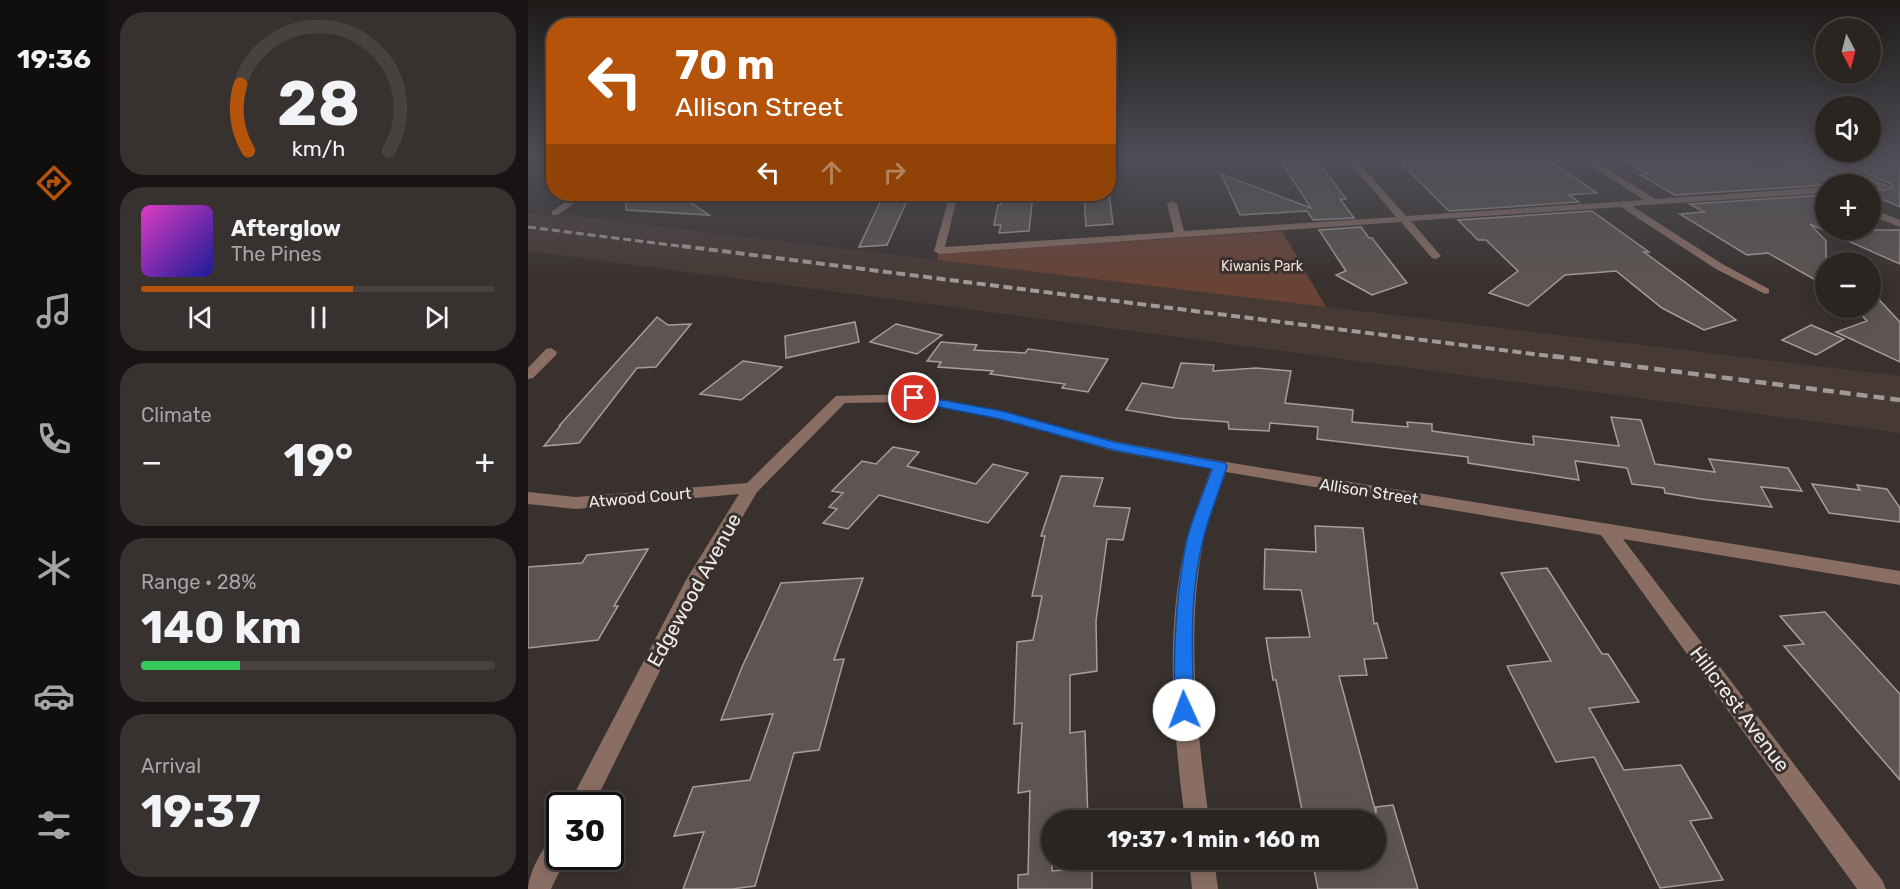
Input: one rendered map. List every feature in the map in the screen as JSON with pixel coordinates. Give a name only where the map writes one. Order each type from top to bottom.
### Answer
[{"type":"street","points":[[555,213],[572,201]]},
{"type":"street","points":[[952,201],[939,251],[1661,201]]},
{"type":"street","points":[[1387,201],[1436,256]]},
{"type":"street","points":[[1172,204],[1180,234]]},
{"type":"street","points":[[1624,205],[1720,267],[1765,291]]},
{"type":"street","points":[[1881,216],[1900,224]]},
{"type":"street","points":[[528,375],[551,352]]},
{"type":"street","name":"Allison Street","points":[[841,399],[914,398],[938,402],[1002,415],[1113,446],[1220,466],[1900,578]]},
{"type":"street","name":"Edgewood Avenue","points":[[587,792],[693,585],[751,489],[798,445],[841,399]]},
{"type":"street","points":[[1196,810],[1184,710],[1182,650],[1186,588],[1196,537],[1220,466]]},
{"type":"street","name":"Atwood Court","points":[[528,498],[576,502],[751,489]]},
{"type":"street","name":"Hillcrest Avenue","points":[[1607,530],[1873,889]]},
{"type":"street","points":[[537,889],[547,870]]},
{"type":"street","points":[[1203,870],[1205,889]]},
{"type":"shaded area","points":[[528,213],[563,217],[565,215],[1900,376],[1900,433],[528,251]]},
{"type":"green space","name":"Kiwanis Park","points":[[1282,231],[1326,307],[937,260],[938,254]]},
{"type":"building","points":[[626,201],[689,201],[709,215],[626,210]]},
{"type":"building","points":[[880,201],[907,201],[887,245],[859,247]]},
{"type":"building","points":[[1002,201],[1032,201],[1029,231],[999,233],[1001,225],[994,225],[998,205],[1001,205]]},
{"type":"building","points":[[1084,201],[1110,201],[1113,224],[1086,226]]},
{"type":"building","points":[[1234,201],[1294,201],[1311,208],[1307,201],[1342,201],[1354,218],[1313,220],[1307,211],[1240,215]]},
{"type":"building","points":[[1439,201],[1579,202],[1449,211]]},
{"type":"building","points":[[1815,201],[1815,226],[1810,224],[1815,229],[1815,240],[1826,241],[1826,252],[1815,252],[1815,280],[1768,253],[1747,255],[1680,214],[1704,212],[1690,204]]},
{"type":"building","points":[[1887,201],[1900,201],[1900,207]]},
{"type":"building","points":[[1592,211],[1736,320],[1704,330],[1662,308],[1616,271],[1565,275],[1528,306],[1489,293],[1518,271],[1486,240],[1478,240],[1458,220]]},
{"type":"building","points":[[1361,227],[1407,283],[1372,295],[1336,275],[1346,271],[1319,230]]},
{"type":"building","points":[[1881,230],[1900,230],[1900,264],[1881,256],[1881,252],[1873,252],[1846,240],[1881,240]]},
{"type":"building","points":[[1881,302],[1900,322],[1900,362],[1836,332],[1867,321],[1864,318],[1881,318]]},
{"type":"building","points":[[657,317],[668,325],[691,324],[656,367],[637,368],[579,443],[544,446],[561,425],[559,426]]},
{"type":"building","points":[[855,322],[859,342],[786,358],[785,336]]},
{"type":"building","points":[[896,324],[942,335],[917,354],[870,342]]},
{"type":"building","points":[[1811,325],[1844,339],[1816,355],[1782,340]]},
{"type":"building","points":[[941,342],[977,345],[974,350],[1025,353],[1028,349],[1108,359],[1088,392],[1062,388],[1065,384],[990,374],[993,371],[938,367],[941,362],[927,361]]},
{"type":"building","points":[[743,361],[782,367],[741,400],[700,394]]},
{"type":"building","points":[[1181,363],[1214,365],[1213,371],[1256,368],[1291,371],[1285,403],[1353,410],[1352,422],[1408,427],[1407,422],[1432,424],[1432,431],[1534,445],[1533,436],[1619,446],[1611,417],[1641,420],[1655,464],[1715,472],[1709,459],[1788,468],[1802,491],[1761,487],[1772,507],[1701,499],[1665,493],[1664,488],[1632,484],[1627,468],[1575,461],[1579,480],[1468,463],[1468,457],[1317,439],[1318,427],[1270,423],[1269,431],[1229,429],[1228,422],[1175,418],[1126,410],[1142,383],[1173,388]]},
{"type":"building","points":[[893,447],[919,452],[907,466],[976,484],[993,464],[1028,473],[988,523],[879,495],[848,529],[823,523],[837,509],[829,507],[843,493],[832,491],[862,461],[876,464]]},
{"type":"building","points":[[1061,476],[1103,478],[1094,506],[1130,508],[1123,540],[1107,539],[1096,621],[1097,671],[1070,675],[1070,733],[1085,731],[1088,810],[1041,810],[1041,870],[1092,870],[1092,889],[1018,889],[1018,875],[1028,874],[1030,791],[1018,793],[1022,723],[1014,724],[1017,642],[1033,640],[1042,596],[1032,596],[1045,536],[1041,536]]},
{"type":"building","points":[[1812,484],[1860,490],[1857,485],[1887,489],[1900,508],[1900,522],[1829,513]]},
{"type":"building","points":[[1315,526],[1363,528],[1374,624],[1377,623],[1387,658],[1364,659],[1367,675],[1339,676],[1375,810],[1302,810],[1266,638],[1310,637],[1301,590],[1264,589],[1265,549],[1316,552]]},
{"type":"building","points":[[648,549],[614,606],[618,606],[598,640],[528,648],[528,567],[582,563],[587,555]]},
{"type":"building","points":[[1547,568],[1602,654],[1608,654],[1639,702],[1589,708],[1624,770],[1681,765],[1712,818],[1690,821],[1723,880],[1660,888],[1594,757],[1556,762],[1507,666],[1551,661],[1501,573]]},
{"type":"building","points":[[863,578],[834,660],[844,659],[819,750],[794,753],[755,886],[732,889],[683,889],[704,832],[674,836],[693,787],[750,780],[773,714],[721,720],[742,667],[781,583]]},
{"type":"building","points":[[1825,612],[1900,694],[1900,780],[1784,646],[1804,644],[1780,616]]},
{"type":"building","points":[[1393,805],[1418,889],[1318,889],[1314,870],[1386,870],[1386,810],[1376,810],[1376,807]]},
{"type":"railway","points":[[528,227],[694,248]]},
{"type":"railway","points":[[682,246],[1565,358]]},
{"type":"railway","points":[[1553,356],[1900,400]]},
{"type":"route","points":[[914,398],[1002,415],[1113,446],[1220,466],[1196,537],[1186,588],[1182,650],[1184,710]]}]
